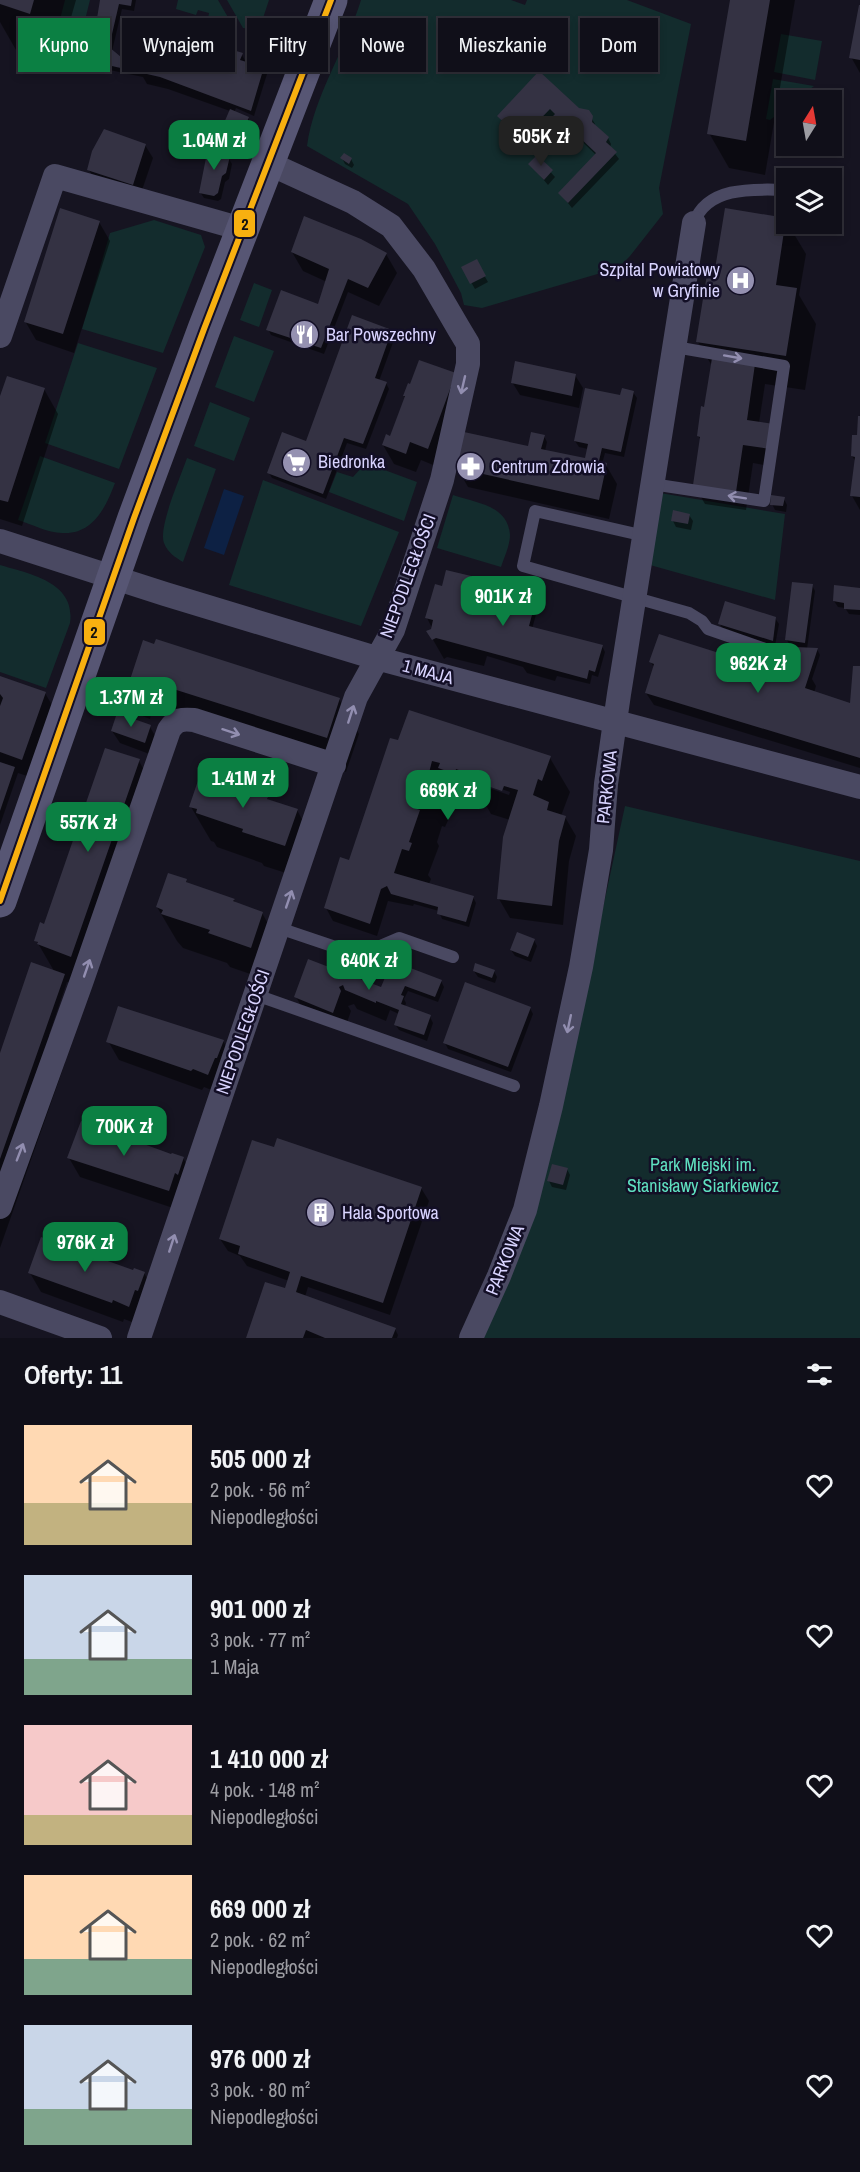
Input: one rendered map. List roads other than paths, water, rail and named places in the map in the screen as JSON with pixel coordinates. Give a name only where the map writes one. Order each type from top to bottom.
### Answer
[{"type":"main road","points":[[0,901],[113,577],[242,229],[331,0]]},
{"type":"street","name":"NIEPODLEGŁOŚCI","points":[[140,1338],[238,1041],[256,995],[356,698],[393,630],[442,480],[468,364],[468,344],[424,268],[391,226],[353,202],[268,164]]},
{"type":"street","points":[[0,336],[55,176],[242,229]]},
{"type":"street","name":"PARKOWA","points":[[471,1338],[525,1210],[551,1106],[581,967],[601,850],[606,784],[615,721],[694,223]]},
{"type":"street","name":"1 MAJA","points":[[0,541],[376,658],[860,787]]},
{"type":"street","points":[[0,1207],[81,984],[169,730],[174,722],[182,719],[194,720],[334,765]]},
{"type":"street","points":[[0,1302],[100,1338]]},
{"type":"lane","points":[[694,223],[703,206],[722,195],[748,190],[776,190]]},
{"type":"lane","points":[[652,484],[764,501],[784,366],[675,347]]},
{"type":"lane","points":[[645,536],[535,511],[523,566],[689,613],[702,621],[708,629],[774,652]]},
{"type":"lane","points":[[279,928],[359,955],[399,938],[453,957]]},
{"type":"lane","points":[[256,995],[514,1086]]},
{"type":"water","points":[[224,489],[244,496],[224,555],[204,548]]},
{"type":"place","name":"Szpital Powiatowy w Gryfinie","points":[[741,280]]},
{"type":"place","name":"Bar Powszechny","points":[[305,335]]},
{"type":"place","name":"Biedronka","points":[[297,462]]},
{"type":"place","name":"Centrum Zdrowia","points":[[470,467]]},
{"type":"place","name":"Hala Sportowa","points":[[321,1213]]},
{"type":"park label","name":"Park Miejski im. Stanisławy Siarkiewicz","points":[[703,1175]]}]
